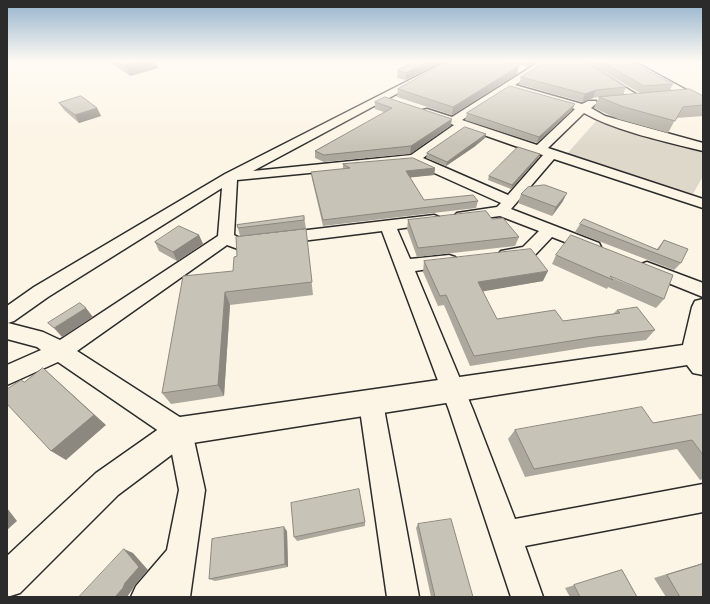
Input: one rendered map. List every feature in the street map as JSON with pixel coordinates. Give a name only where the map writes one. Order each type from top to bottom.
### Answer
[{"type":"street","points":[[7,316],[41,292],[230,177],[400,89]]},
{"type":"street","points":[[414,159],[502,89]]},
{"type":"street","points":[[517,89],[583,108],[601,118],[703,146]]},
{"type":"street","points":[[623,89],[639,99]]},
{"type":"street","points":[[676,89],[703,104]]},
{"type":"street","points":[[667,97],[687,95]]},
{"type":"street","points":[[383,98],[397,102]]},
{"type":"street","points":[[624,100],[653,98]]},
{"type":"street","points":[[226,238],[238,244],[387,226],[506,207],[545,152],[583,108],[593,102],[601,102]]},
{"type":"street","points":[[418,109],[703,204]]},
{"type":"street","points":[[230,177],[414,159],[549,230],[608,253]]},
{"type":"street","points":[[226,238],[230,177]]},
{"type":"street","points":[[387,226],[454,390],[507,535],[527,597]]},
{"type":"street","points":[[490,257],[528,252],[549,230]]},
{"type":"street","points":[[7,375],[60,351],[226,238]]},
{"type":"street","points":[[404,266],[466,259]]},
{"type":"street","points":[[630,262],[703,290]]},
{"type":"street","points":[[7,580],[107,484],[180,432],[454,390],[698,360],[703,306]]},
{"type":"street","points":[[7,331],[43,340],[180,432],[192,490],[174,597]]},
{"type":"street","points":[[371,403],[403,597]]},
{"type":"street","points":[[507,535],[703,498]]},
{"type":"street","points":[[147,597],[181,556]]},
{"type":"shaded area","points":[[596,121],[703,153],[703,176],[693,194],[566,155]]},
{"type":"building","points":[[399,89],[482,89],[453,107]]},
{"type":"building","points":[[505,89],[522,89],[575,104],[539,137],[467,113]]},
{"type":"building","points":[[567,89],[604,89],[596,90],[585,94]]},
{"type":"building","points":[[690,89],[703,96],[703,105],[683,107],[675,121],[624,107],[599,97]]},
{"type":"building","points":[[81,96],[97,108],[75,115],[59,103]]},
{"type":"building","points":[[385,97],[452,119],[411,146],[324,155],[315,151],[392,108],[375,102]]},
{"type":"building","points":[[465,127],[486,134],[447,162],[427,153]]},
{"type":"building","points":[[518,147],[540,154],[512,185],[489,176]]},
{"type":"building","points":[[413,158],[435,168],[406,171],[424,200],[473,195],[478,201],[323,220],[311,172],[350,168],[343,164]]},
{"type":"building","points":[[545,185],[567,193],[556,207],[521,194],[528,187]]},
{"type":"building","points":[[486,211],[492,219],[503,218],[519,237],[418,248],[408,220]]},
{"type":"building","points":[[304,216],[304,220],[238,228],[237,225]]},
{"type":"building","points":[[584,219],[658,250],[664,240],[688,249],[681,263],[580,224]]},
{"type":"building","points":[[179,226],[199,235],[173,252],[155,242]]},
{"type":"building","points":[[306,229],[312,282],[225,292],[218,385],[162,393],[183,276],[233,271],[234,257],[237,256],[236,237]]},
{"type":"building","points":[[571,235],[673,275],[664,299],[610,276],[613,280],[556,255]]},
{"type":"building","points":[[531,249],[548,271],[478,282],[497,319],[555,310],[563,321],[620,313],[617,310],[637,307],[655,330],[596,337],[474,356],[446,295],[440,296],[424,261]]},
{"type":"building","points":[[80,303],[86,308],[54,328],[48,323]]},
{"type":"building","points":[[43,368],[94,415],[51,451],[7,404],[7,389],[21,380],[24,382]]},
{"type":"building","points":[[642,407],[653,423],[703,414],[703,455],[692,440],[534,469],[515,430]]},
{"type":"building","points":[[359,489],[365,522],[294,537],[291,503]]},
{"type":"building","points":[[451,519],[473,597],[435,597],[418,524]]},
{"type":"building","points":[[284,527],[285,564],[209,579],[212,539]]},
{"type":"building","points":[[124,549],[139,567],[115,597],[79,597]]},
{"type":"building","points":[[703,564],[703,597],[680,597],[667,575]]},
{"type":"building","points":[[622,570],[637,597],[580,597],[574,585]]}]
